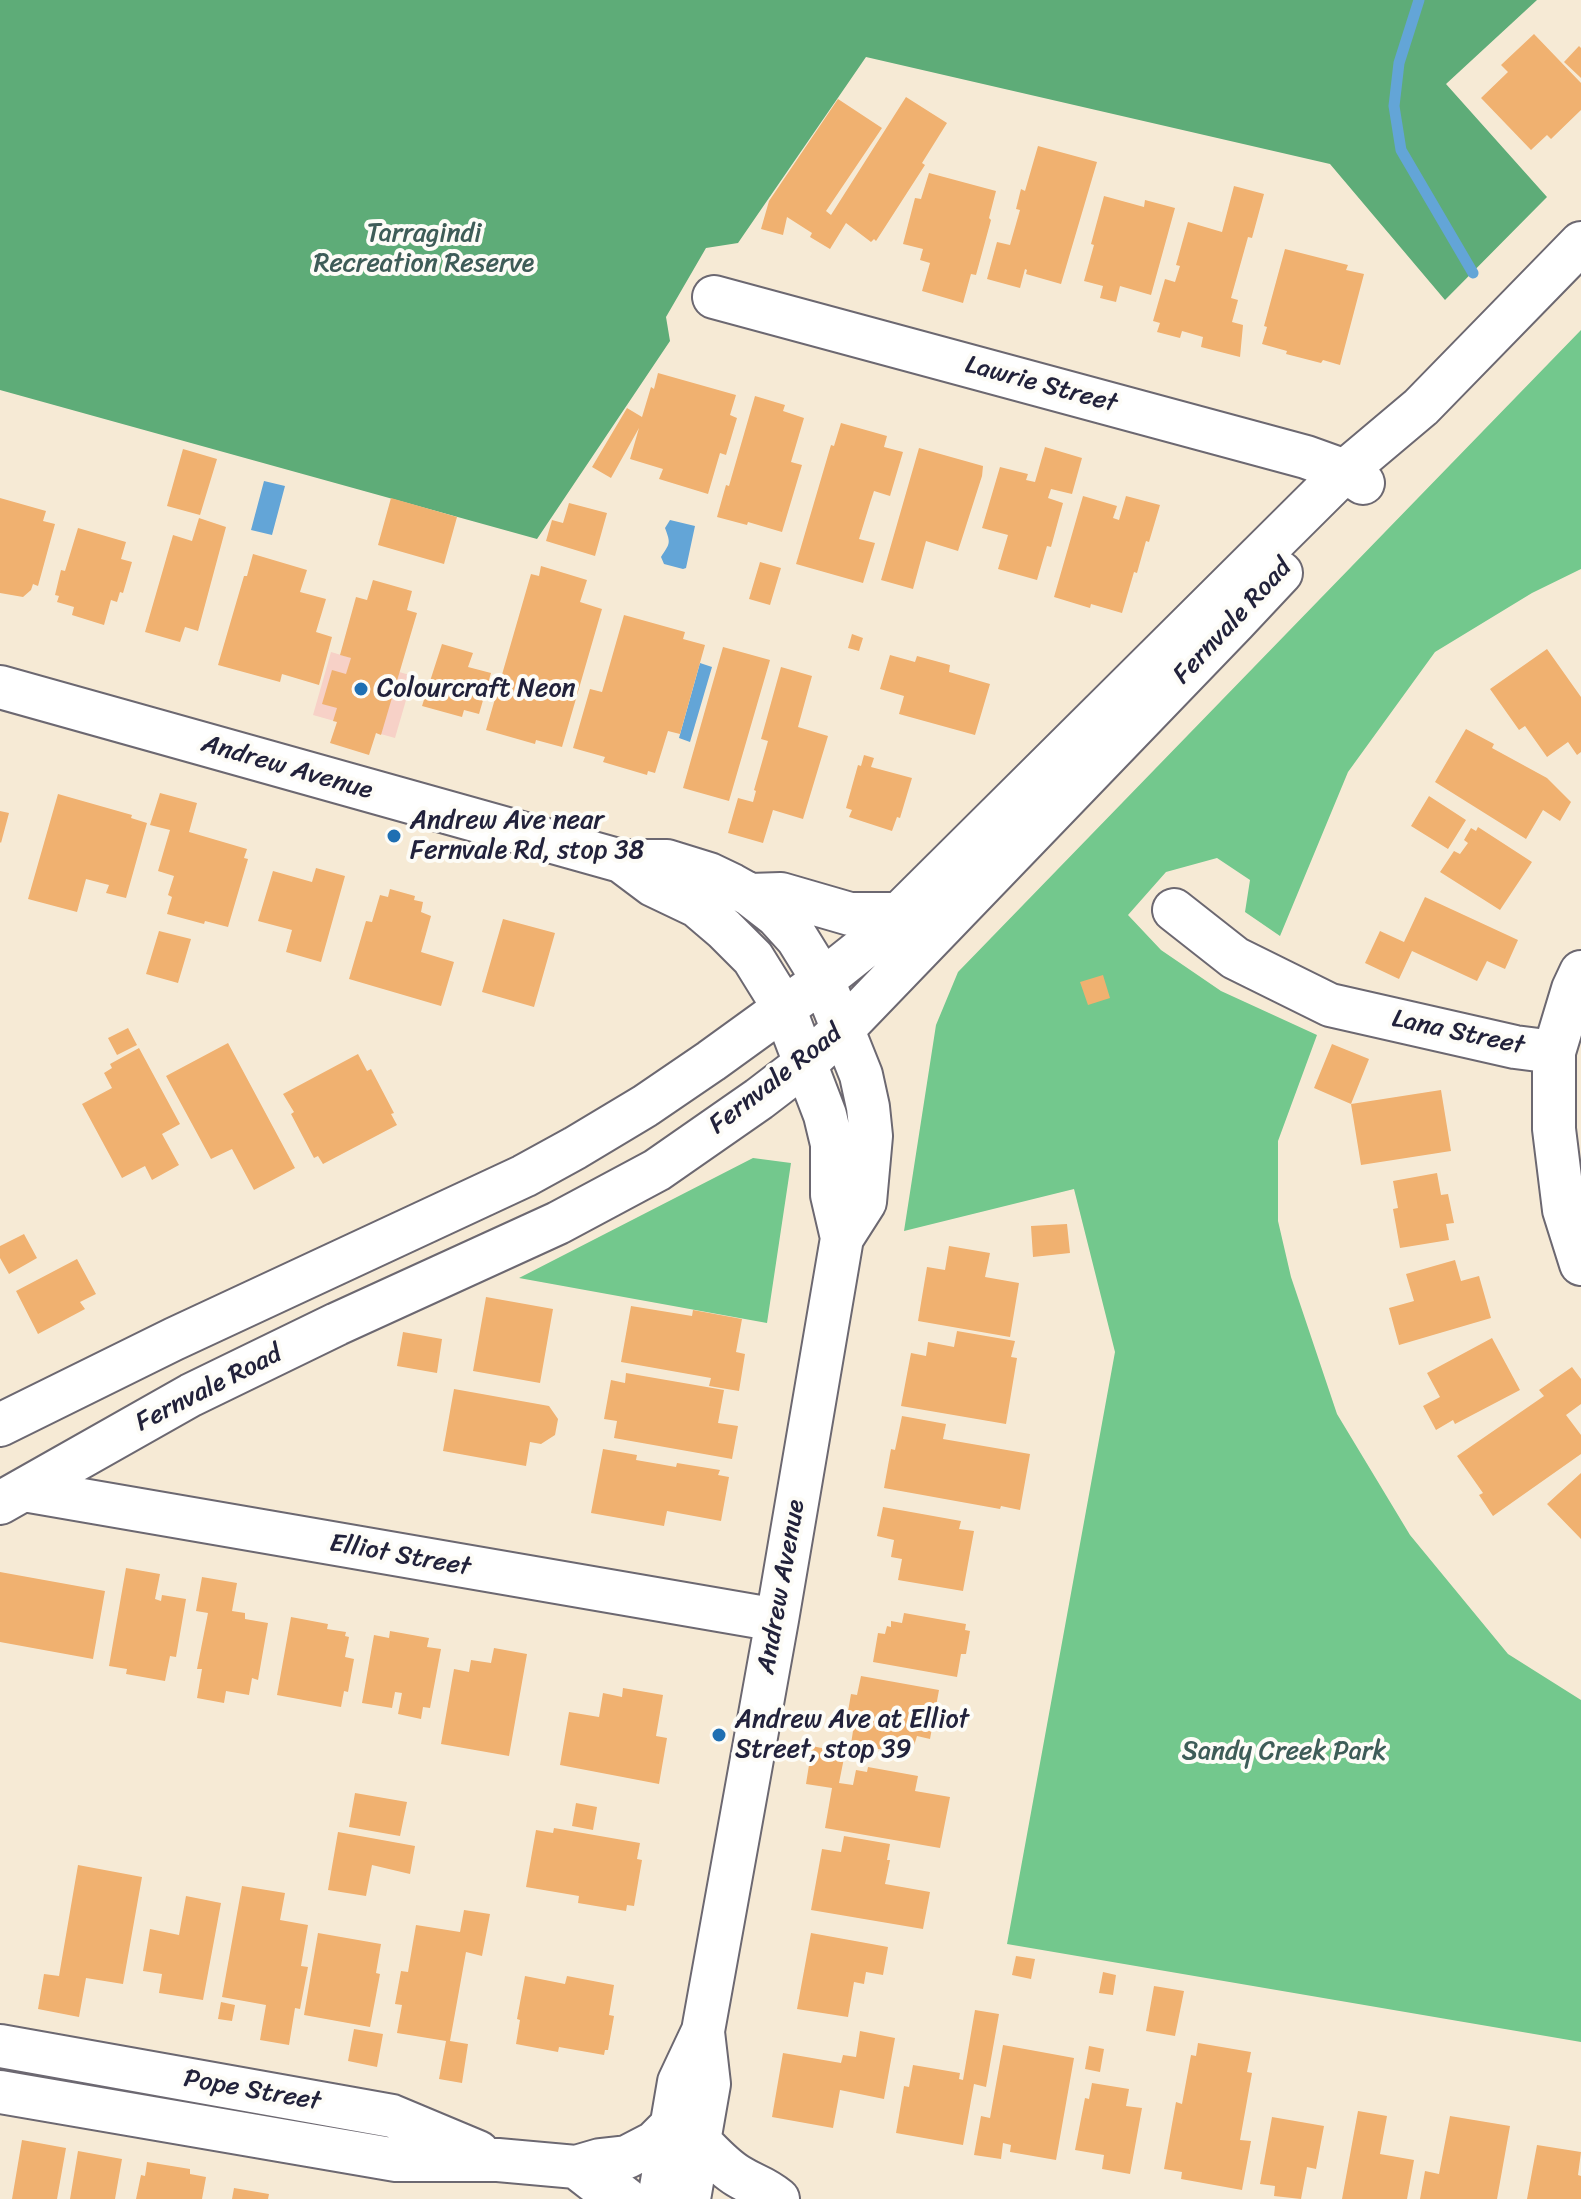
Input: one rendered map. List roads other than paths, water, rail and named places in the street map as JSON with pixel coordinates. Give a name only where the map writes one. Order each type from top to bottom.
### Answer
[{"type":"street","name":"Fernvale Road","points":[[0,1425],[174,1339],[524,1176],[645,1106],[823,980],[872,941],[1354,477],[1581,243]]},
{"type":"street","name":"Lawrie Street","points":[[714,297],[1215,431],[1321,462],[1354,477]]},
{"type":"street","name":"Fernvale Road","points":[[12,1496],[191,1395],[558,1223],[657,1170],[759,1099],[806,1063],[843,1029],[1235,622],[1354,477]]},
{"type":"street","name":"Andrew Avenue","points":[[0,687],[621,861],[667,861],[709,874],[750,895],[777,916],[797,938],[823,980],[861,1075],[871,1136],[865,1202],[842,1238]]},
{"type":"street","name":"Andrew Avenue","points":[[621,861],[653,885],[697,906],[724,929],[753,958],[784,1008],[825,1115],[832,1144],[832,1195],[842,1238],[703,2031],[709,2084],[659,2199]]},
{"type":"street","points":[[750,895],[781,894],[850,914],[899,914]]},
{"type":"street","name":"Lana Street","points":[[1174,910],[1235,958],[1330,1005],[1515,1047],[1554,1052],[1554,1129],[1564,1210],[1581,1264]]},
{"type":"street","points":[[1554,1052],[1581,972]]},
{"type":"street","name":"Elliot Street","points":[[12,1496],[777,1620]]},
{"type":"street","name":"Pope Street","points":[[0,2046],[392,2116],[498,2160]]},
{"type":"street","name":"Pope Street","points":[[0,2092],[396,2160],[498,2160],[576,2167],[627,2157],[654,2143],[685,2134]]},
{"type":"street","points":[[685,2134],[738,2176],[764,2188],[778,2199]]},
{"type":"street","name":"Andrew Avenue","points":[[685,2134],[689,2199]]},
{"type":"street","name":"Pope Street","points":[[576,2167],[598,2184],[626,2199]]},
{"type":"water","points":[[264,481],[285,486],[272,535],[251,530]]},
{"type":"water","points":[[670,520],[695,526],[686,568],[683,569],[664,564],[661,557],[669,543],[665,528]]},
{"type":"water","points":[[700,663],[712,667],[690,742],[679,738]]},
{"type":"waterway","points":[[1419,0],[1399,63],[1394,106],[1401,150],[1473,273]]},
{"type":"place","name":"Colourcraft Neon","points":[[361,689]]},
{"type":"place","name":"Andrew Ave near Fernvale Rd, stop 38","points":[[394,836]]},
{"type":"place","name":"Andrew Ave at Elliot Street, stop 39","points":[[719,1735]]},
{"type":"park label","name":"Tarragindi Recreation Reserve","points":[[424,249]]},
{"type":"park label","name":"Sandy Creek Park","points":[[1284,1752]]}]
